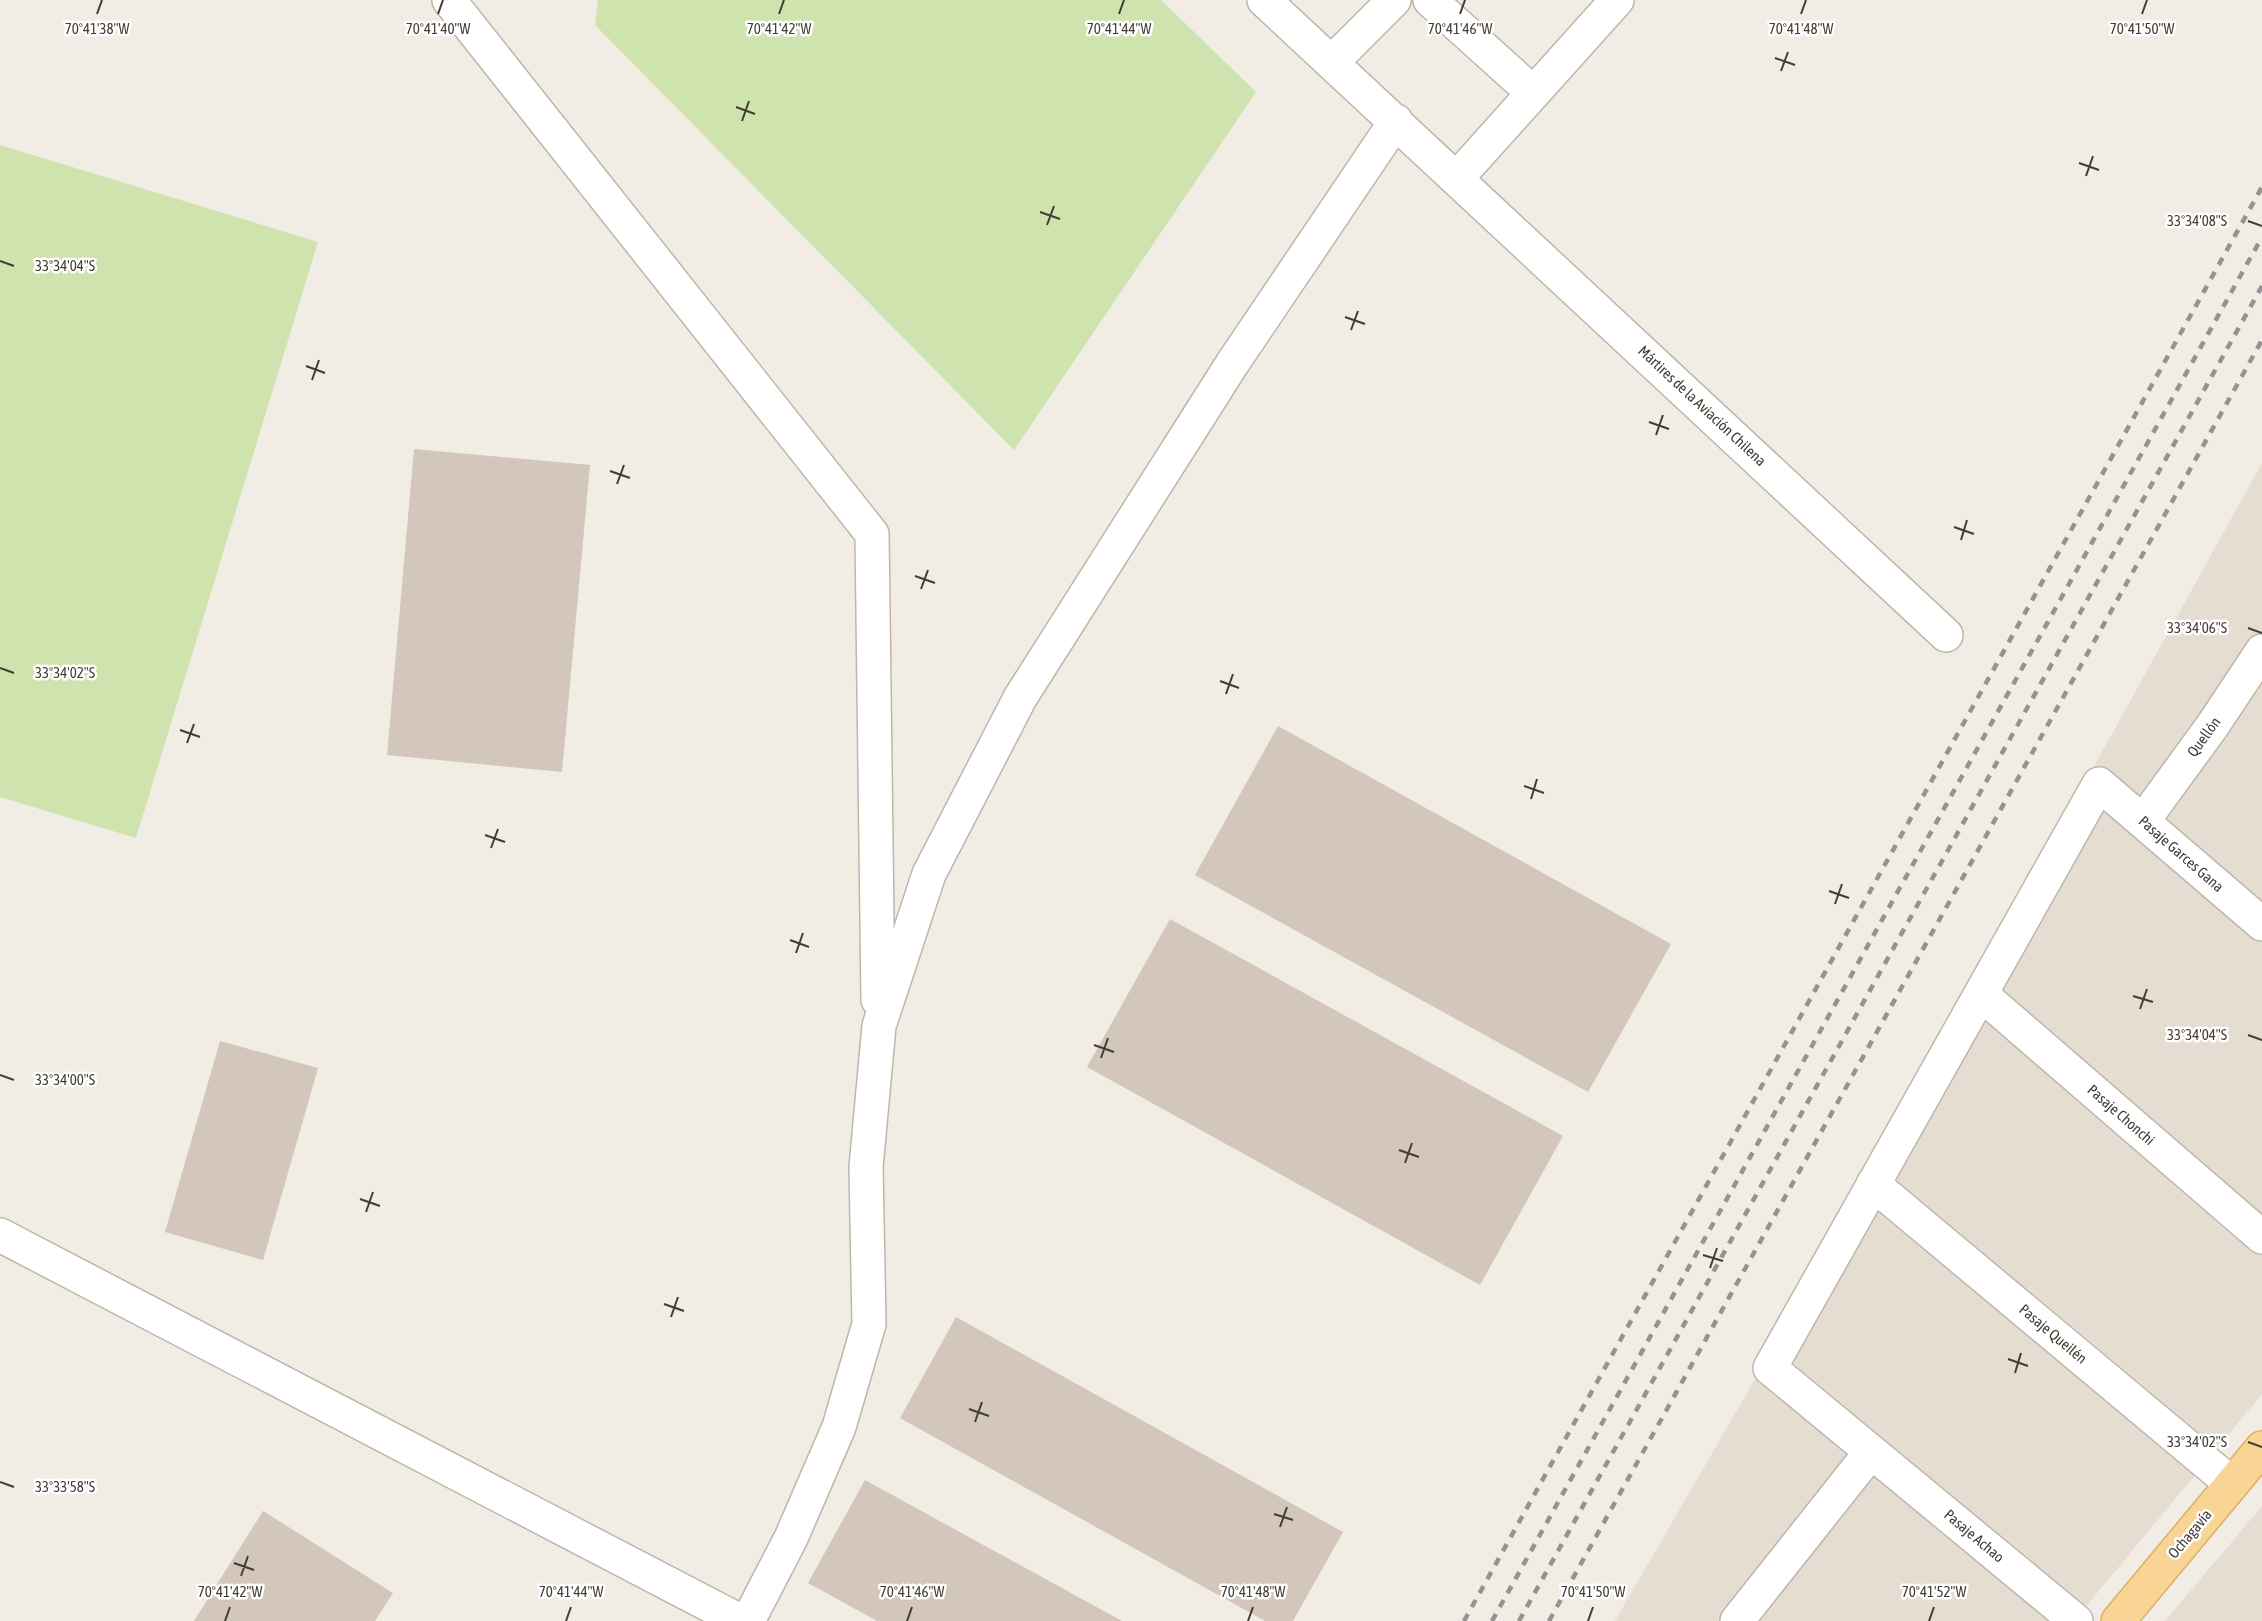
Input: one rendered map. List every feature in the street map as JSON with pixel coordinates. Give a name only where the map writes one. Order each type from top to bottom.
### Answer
[{"type":"main road","name":"Ochagavía","points":[[2118,1621],[2262,1448]]},
{"type":"street","points":[[449,0],[872,534],[879,1026],[866,1167],[869,1324],[839,1427],[791,1538],[748,1621]]},
{"type":"street","name":"Mártires de la Aviación Chilena","points":[[1264,0],[1946,635]]},
{"type":"street","points":[[1332,62],[1394,0]]},
{"type":"street","points":[[1430,0],[1532,92]]},
{"type":"street","points":[[1457,178],[1617,0]]},
{"type":"street","points":[[879,1026],[929,874],[1020,698],[1233,364],[1396,121]]},
{"type":"street","name":"Quellón","points":[[2143,821],[2213,725],[2262,651]]},
{"type":"street","name":"Pasaje Garces Gana","points":[[1981,993],[2099,784],[2262,924]]},
{"type":"street","points":[[1873,1184],[1981,993]]},
{"type":"street","name":"Pasaje Chonchi","points":[[1981,993],[2262,1237]]},
{"type":"street","name":"Pasaje Achao","points":[[1873,1184],[1770,1368],[2076,1621]]},
{"type":"street","name":"Pasaje Queilén","points":[[1873,1184],[2232,1484]]},
{"type":"street","points":[[0,1235],[740,1621]]},
{"type":"street","points":[[1737,1621],[1871,1452]]},
{"type":"shaded area","points":[[2262,463],[2262,1394],[2074,1621],[1615,1621],[1743,1400]]},
{"type":"shaded area","points":[[2262,1506],[2262,1621],[2165,1621]]},
{"type":"green space","points":[[598,0],[1161,0],[1256,92],[1014,450],[595,25]]},
{"type":"green space","points":[[0,145],[318,242],[136,838],[0,797]]},
{"type":"building","points":[[414,449],[590,465],[562,772],[387,755]]},
{"type":"building","points":[[1278,726],[1671,944],[1588,1092],[1195,875]]},
{"type":"building","points":[[1170,919],[1563,1136],[1480,1285],[1087,1067]]},
{"type":"building","points":[[220,1041],[318,1068],[263,1260],[165,1232]]},
{"type":"building","points":[[956,1317],[1343,1532],[1293,1621],[1265,1621],[900,1418]]},
{"type":"building","points":[[865,1480],[1122,1621],[877,1621],[808,1583]]},
{"type":"building","points":[[263,1511],[393,1593],[375,1621],[194,1621]]},
{"type":"railway","points":[[1464,1621],[2262,187]]},
{"type":"railway","points":[[1492,1621],[2262,237]]},
{"type":"railway","points":[[1519,1621],[2262,286]]},
{"type":"railway","points":[[1549,1621],[2262,340]]}]
